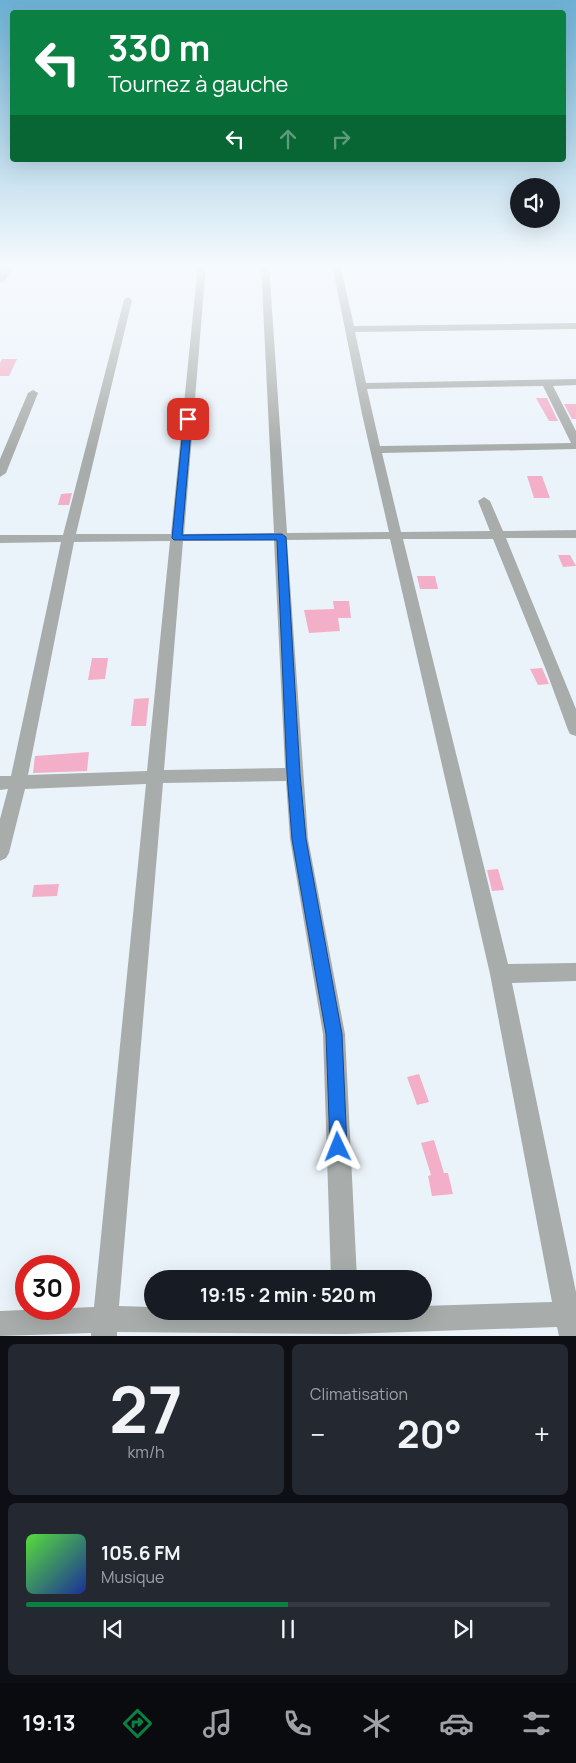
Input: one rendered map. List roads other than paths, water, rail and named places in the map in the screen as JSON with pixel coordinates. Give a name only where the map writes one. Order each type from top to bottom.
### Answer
[{"type":"street","points":[[0,853],[18,782],[68,539],[121,326]]},
{"type":"street","points":[[105,1327],[196,326]]},
{"type":"street","points":[[269,326],[299,839],[334,1034],[344,1270]]},
{"type":"street","points":[[0,1324],[105,1327],[572,1321],[500,974],[375,450],[351,329],[550,326]]},
{"type":"street","points":[[546,382],[576,442]]},
{"type":"street","points":[[361,386],[576,382]]},
{"type":"street","points":[[0,472],[33,393]]},
{"type":"street","points":[[375,450],[576,446]]},
{"type":"street","points":[[484,501],[554,670],[576,730]]},
{"type":"street","points":[[0,539],[576,534]]},
{"type":"street","points":[[0,783],[294,774]]},
{"type":"street","points":[[500,974],[576,972]]}]
